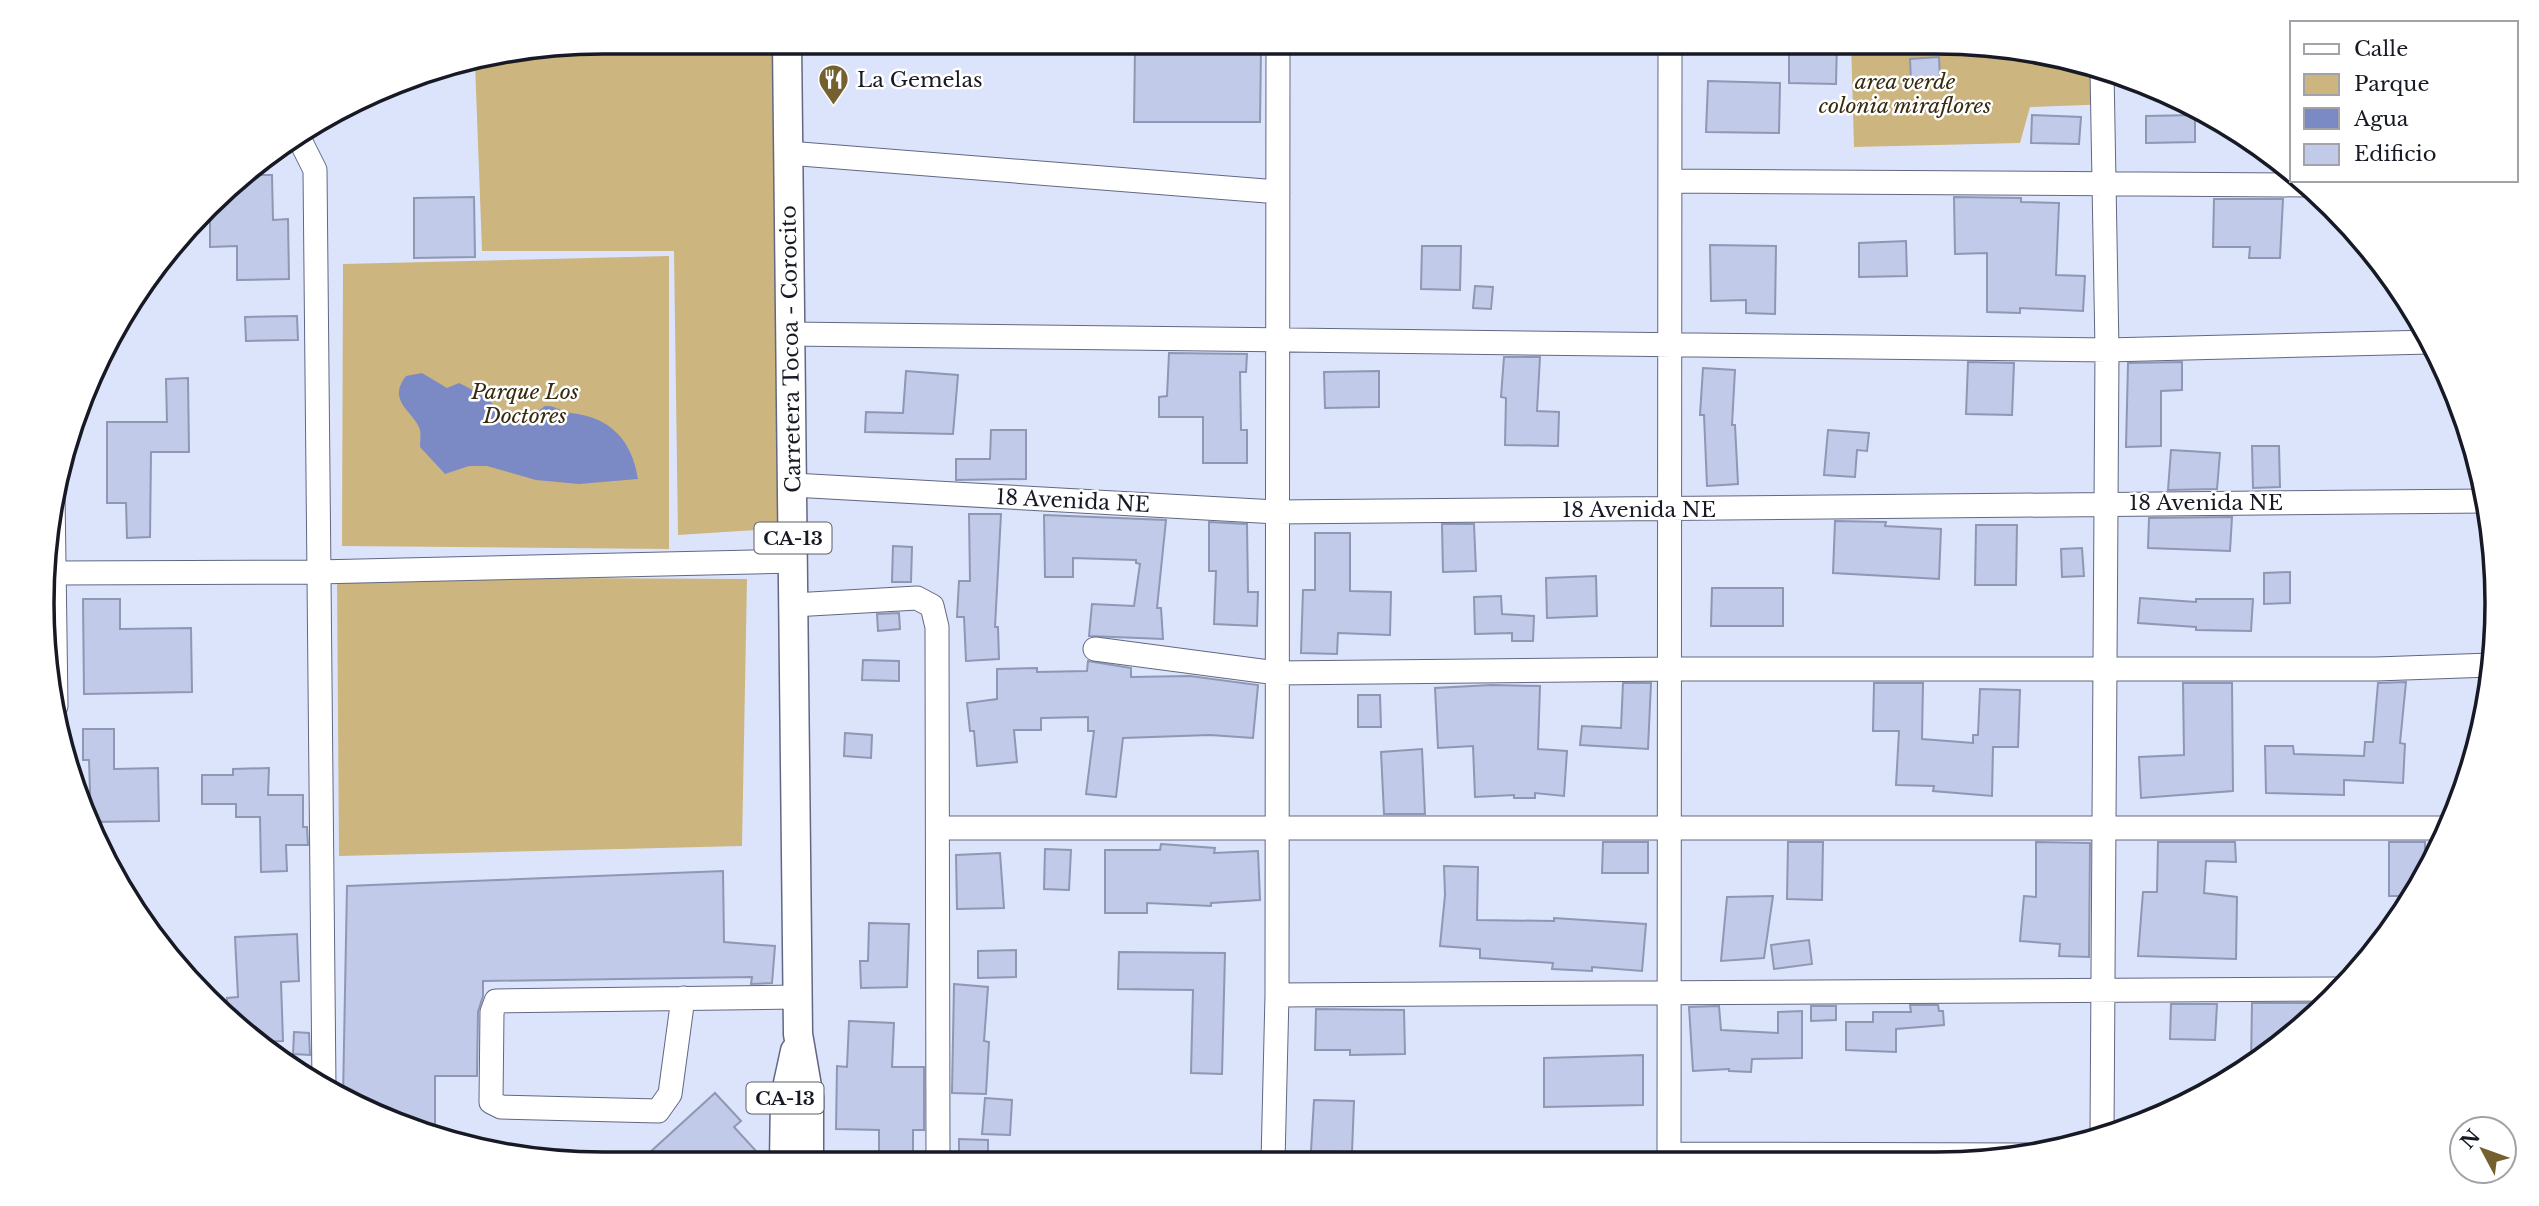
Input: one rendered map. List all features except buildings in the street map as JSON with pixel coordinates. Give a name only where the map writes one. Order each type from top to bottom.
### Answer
[{"type":"main road","name":"Carretera Tocoa - Corocito","points":[[788,54],[798,1034],[809,1097],[809,1152]]},
{"type":"main road","name":"Carretera Tocoa - Corocito","points":[[784,1152],[785,1097],[798,1034]]},
{"type":"street","points":[[1273,1152],[1277,995],[1275,512],[1278,54]]},
{"type":"street","points":[[1669,1152],[1670,54]]},
{"type":"street","points":[[2102,80],[2107,350],[2102,1126]]},
{"type":"street","points":[[302,144],[315,170],[324,1075]]},
{"type":"street","points":[[788,153],[1278,192]]},
{"type":"street","points":[[1670,181],[2291,185]]},
{"type":"street","points":[[790,334],[2107,350],[2418,342]]},
{"type":"street","name":"18 Avenida NE","points":[[793,485],[1275,512],[2475,501]]},
{"type":"street","points":[[55,573],[317,572],[793,561]]},
{"type":"street","points":[[54,592],[55,638]]},
{"type":"street","points":[[793,605],[917,598],[932,606],[937,627],[940,828],[938,1152]]},
{"type":"street","points":[[1096,649],[1276,673],[1670,668],[2376,668],[2481,665]]},
{"type":"street","points":[[940,828],[2436,828]]},
{"type":"street","points":[[1277,995],[2326,989]]},
{"type":"street","points":[[683,998],[670,1094],[658,1111],[501,1107],[491,1102],[492,1012],[496,1001],[683,998],[798,998]]},
{"type":"green space","points":[[796,54],[801,527],[678,535],[674,251],[482,251],[475,70],[567,55]]},
{"type":"green space","name":"area verde colonia miraflores","points":[[1851,54],[1972,55],[2043,65],[2111,83],[2112,104],[2030,107],[2020,143],[1854,147]]},
{"type":"green space","name":"Parque Los Doctores","points":[[669,256],[669,549],[342,546],[343,264]]},
{"type":"green space","points":[[337,577],[747,579],[742,846],[339,856]]},
{"type":"water","points":[[422,373],[447,388],[459,383],[490,401],[504,417],[525,421],[545,406],[549,406],[585,415],[608,425],[624,442],[635,465],[638,479],[579,484],[536,480],[487,466],[469,466],[445,474],[420,447],[420,430],[400,400],[401,385],[406,376]]},
{"type":"place","name":"La Gemelas","points":[[834,107]]}]
